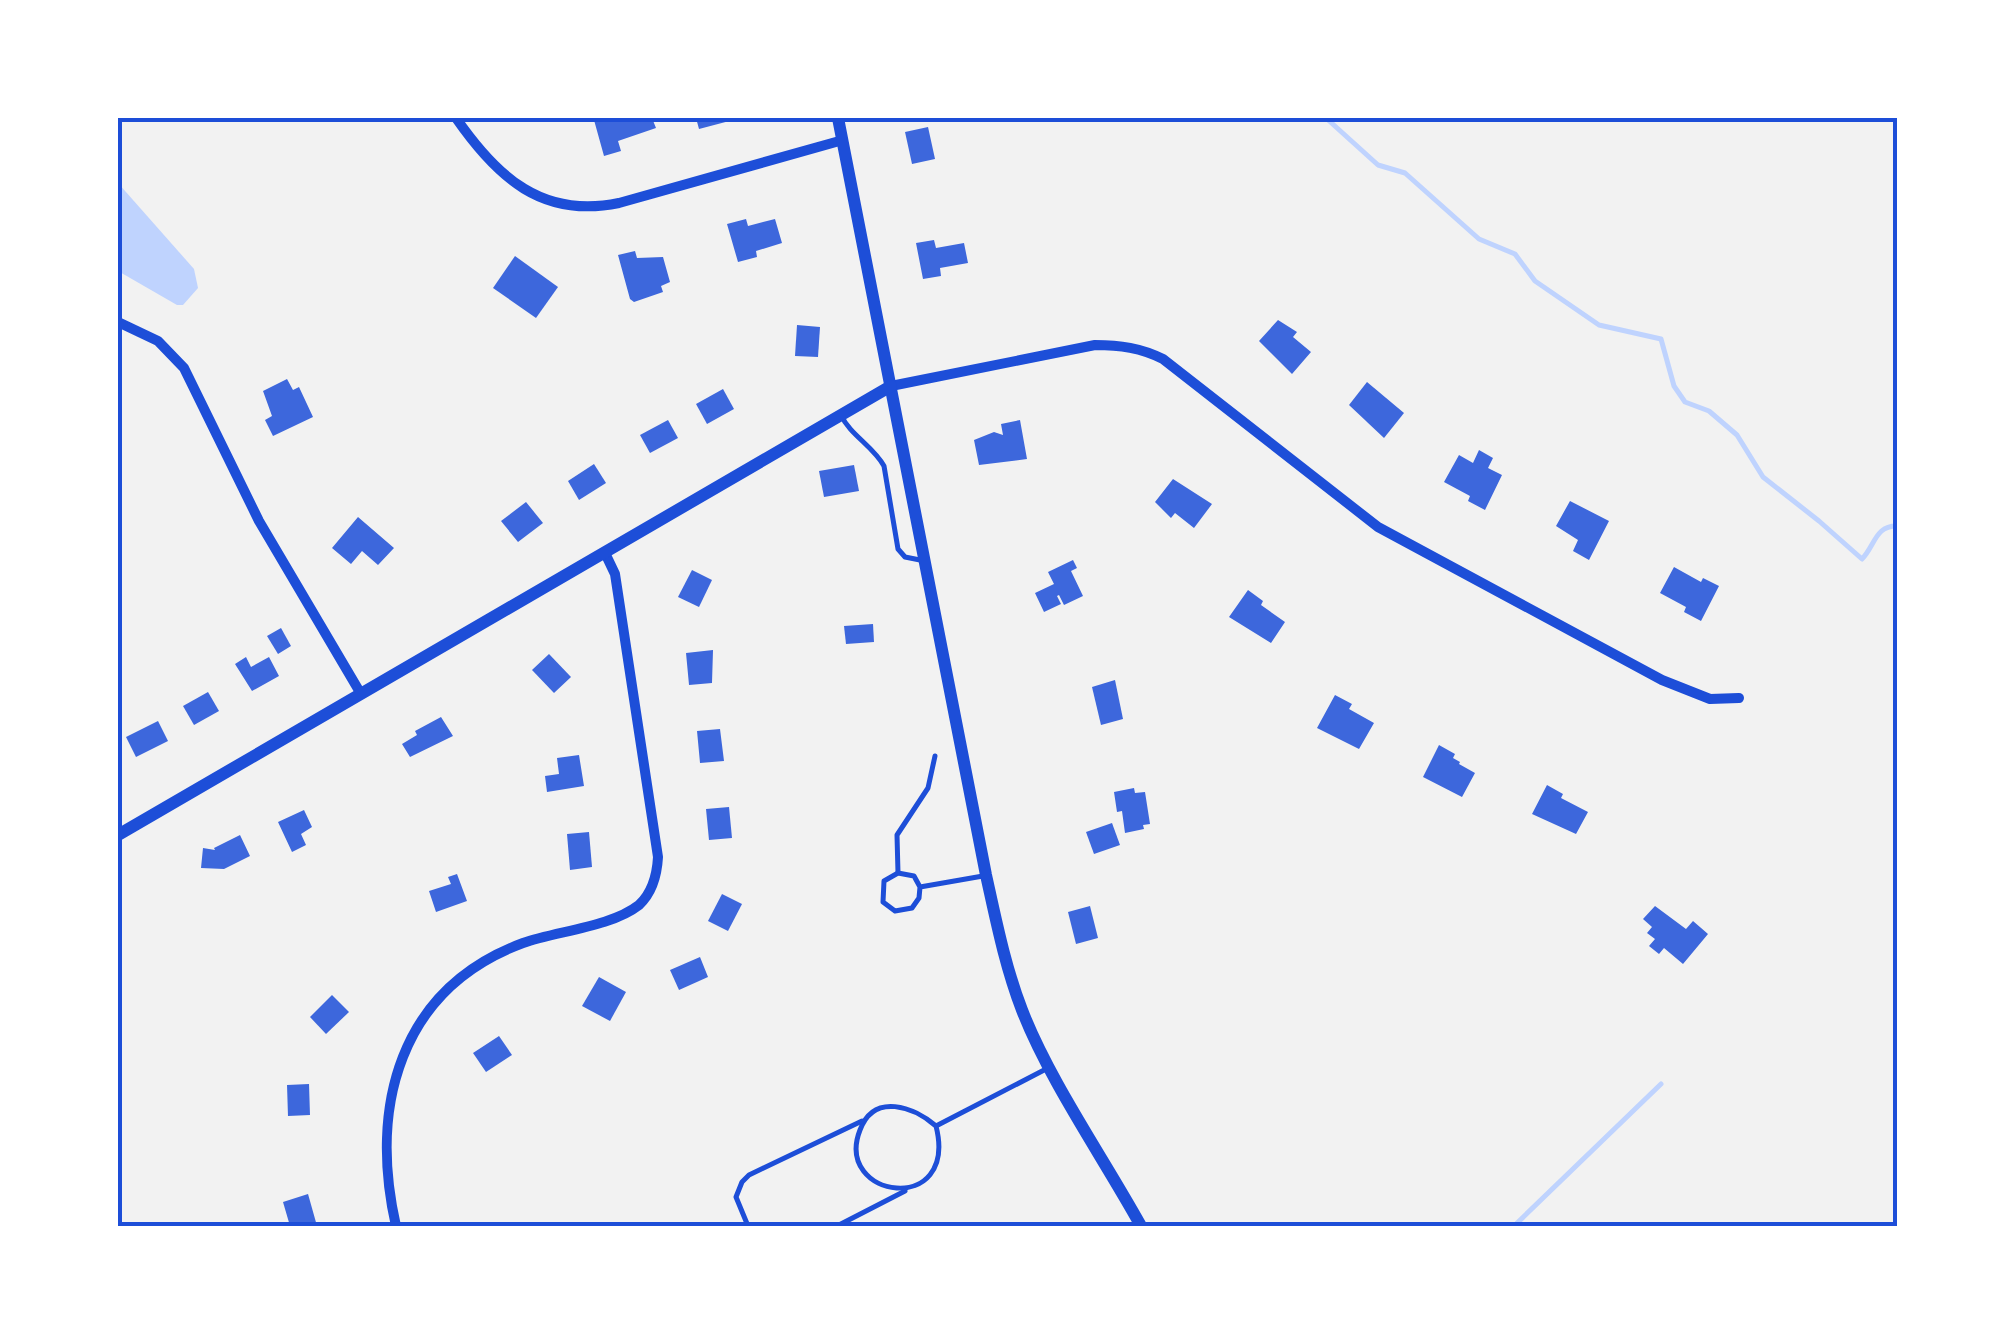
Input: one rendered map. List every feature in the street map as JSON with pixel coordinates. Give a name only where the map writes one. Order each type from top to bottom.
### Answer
[{"type":"street","points":[[456,118],[479,151],[518,186],[554,202],[590,207],[619,203],[843,140]]},
{"type":"street","points":[[838,118],[1008,972],[1023,1013],[1051,1067],[1142,1226]]},
{"type":"street","points":[[118,322],[158,341],[184,368],[260,521],[361,694]]},
{"type":"street","points":[[118,835],[891,386],[1095,346],[1115,345],[1163,359],[1378,528],[1662,680],[1710,700],[1739,698]]},
{"type":"street","points":[[396,1226],[386,1160],[391,1089],[403,1054],[433,1004],[471,968],[494,954],[617,917],[642,902],[654,882],[658,857],[633,686],[615,574],[604,553]]},
{"type":"lane","points":[[840,413],[884,466],[898,549],[905,558],[924,559]]},
{"type":"lane","points":[[898,873],[897,835],[928,788],[934,756]]},
{"type":"lane","points":[[898,873],[914,876],[920,886],[919,898],[912,908],[900,912],[888,908],[882,897],[882,886],[898,873]]},
{"type":"lane","points":[[920,886],[986,875]]},
{"type":"lane","points":[[936,1126],[1051,1067]]},
{"type":"lane","points":[[748,1226],[736,1197],[749,1175],[888,1106],[913,1109],[936,1126]]},
{"type":"lane","points":[[864,1119],[856,1142],[860,1166],[877,1182],[905,1190]]},
{"type":"lane","points":[[837,1226],[924,1180],[938,1162],[936,1126]]},
{"type":"water","points":[[118,183],[194,269],[198,288],[183,305],[118,271]]},
{"type":"building","points":[[652,118],[656,128],[618,141],[621,151],[604,156],[594,120]]},
{"type":"building","points":[[696,118],[737,118],[737,119],[699,129]]},
{"type":"building","points":[[928,127],[935,159],[912,164],[905,132]]},
{"type":"building","points":[[746,219],[748,226],[775,219],[782,243],[738,262],[727,224]]},
{"type":"building","points":[[934,240],[936,248],[964,243],[968,263],[940,268],[941,276],[923,279],[916,243]]},
{"type":"building","points":[[635,251],[637,258],[663,257],[670,282],[661,286],[663,292],[634,302],[618,255]]},
{"type":"building","points":[[515,256],[558,287],[536,318],[493,288]]},
{"type":"building","points":[[1278,320],[1297,332],[1293,337],[1311,352],[1292,374],[1259,341]]},
{"type":"building","points":[[797,325],[820,327],[818,357],[795,356]]},
{"type":"building","points":[[287,379],[293,390],[299,387],[313,417],[273,436],[265,420],[272,416],[263,391]]},
{"type":"building","points":[[1367,382],[1404,413],[1384,438],[1349,405]]},
{"type":"building","points":[[723,389],[734,409],[707,424],[696,404]]},
{"type":"building","points":[[668,420],[678,438],[650,453],[640,435]]},
{"type":"building","points":[[1020,420],[1027,459],[979,465],[974,440],[994,432],[1003,435],[1001,424]]},
{"type":"building","points":[[1479,450],[1493,458],[1488,468],[1502,475],[1485,510],[1468,501],[1470,496],[1444,482],[1459,455],[1473,463]]},
{"type":"building","points":[[594,464],[606,483],[579,500],[568,481]]},
{"type":"building","points":[[854,465],[859,491],[824,497],[819,471]]},
{"type":"building","points":[[1173,479],[1212,504],[1194,528],[1175,513],[1171,518],[1155,502]]},
{"type":"building","points":[[1570,501],[1609,521],[1589,560],[1573,551],[1578,540],[1556,526]]},
{"type":"building","points":[[526,502],[543,523],[518,542],[501,521]]},
{"type":"building","points":[[358,517],[394,548],[378,565],[362,551],[351,564],[332,548]]},
{"type":"building","points":[[1073,560],[1077,568],[1071,571],[1083,596],[1064,605],[1059,595],[1061,604],[1044,612],[1035,593],[1054,584],[1048,572]]},
{"type":"building","points":[[1674,567],[1701,582],[1703,578],[1719,586],[1701,621],[1684,612],[1686,607],[1660,593]]},
{"type":"building","points":[[692,570],[712,580],[699,607],[678,597]]},
{"type":"building","points":[[1248,590],[1285,622],[1271,643],[1229,617]]},
{"type":"building","points":[[873,624],[874,642],[846,644],[844,626]]},
{"type":"building","points":[[281,628],[291,646],[278,654],[267,636]]},
{"type":"building","points":[[713,650],[712,683],[689,685],[686,653]]},
{"type":"building","points":[[549,654],[571,677],[554,693],[532,670]]},
{"type":"building","points":[[246,657],[251,667],[269,657],[279,676],[252,691],[235,664]]},
{"type":"building","points":[[1115,680],[1123,719],[1101,725],[1092,687]]},
{"type":"building","points":[[208,692],[219,711],[194,725],[183,706]]},
{"type":"building","points":[[1335,695],[1352,704],[1349,709],[1374,723],[1359,749],[1317,728]]},
{"type":"building","points":[[441,717],[453,736],[410,757],[402,744],[417,735],[415,731]]},
{"type":"building","points":[[158,721],[168,741],[136,757],[126,737]]},
{"type":"building","points":[[720,729],[724,761],[700,763],[697,731]]},
{"type":"building","points":[[1439,745],[1475,773],[1462,797],[1423,777]]},
{"type":"building","points":[[579,755],[584,786],[547,792],[545,776],[559,774],[557,758]]},
{"type":"building","points":[[1547,785],[1563,794],[1561,798],[1588,812],[1576,834],[1532,814]]},
{"type":"building","points":[[1134,788],[1135,793],[1145,792],[1150,824],[1125,833],[1114,792]]},
{"type":"building","points":[[729,807],[732,838],[709,840],[706,809]]},
{"type":"building","points":[[304,810],[312,827],[301,834],[306,845],[292,852],[278,822]]},
{"type":"building","points":[[1112,823],[1120,845],[1094,854],[1086,832]]},
{"type":"building","points":[[589,832],[592,867],[570,870],[567,834]]},
{"type":"building","points":[[240,835],[250,856],[224,869],[201,868],[203,848],[215,850]]},
{"type":"building","points":[[457,874],[467,901],[436,912],[429,891],[451,884],[448,877]]},
{"type":"building","points":[[722,894],[742,904],[728,931],[708,921]]},
{"type":"building","points":[[1090,906],[1098,938],[1076,944],[1068,912]]},
{"type":"building","points":[[1655,906],[1686,929],[1693,921],[1708,934],[1683,964],[1664,948],[1659,954],[1649,946],[1655,939],[1647,933],[1652,927],[1643,919]]},
{"type":"building","points":[[700,957],[708,977],[679,990],[670,970]]},
{"type":"building","points":[[599,977],[626,992],[610,1021],[582,1006]]},
{"type":"building","points":[[332,995],[349,1012],[326,1034],[310,1017]]},
{"type":"building","points":[[499,1036],[512,1055],[486,1072],[473,1053]]},
{"type":"building","points":[[309,1084],[310,1115],[288,1116],[287,1085]]},
{"type":"building","points":[[308,1194],[317,1226],[290,1226],[283,1202]]},
{"type":"waterway","points":[[1326,118],[1378,165],[1405,173],[1479,239],[1515,254],[1535,281],[1599,325],[1661,339],[1674,386],[1685,402],[1709,411],[1737,435],[1763,477],[1862,559],[1884,529],[1898,526]]},
{"type":"waterway","points":[[1514,1226],[1661,1084]]}]
